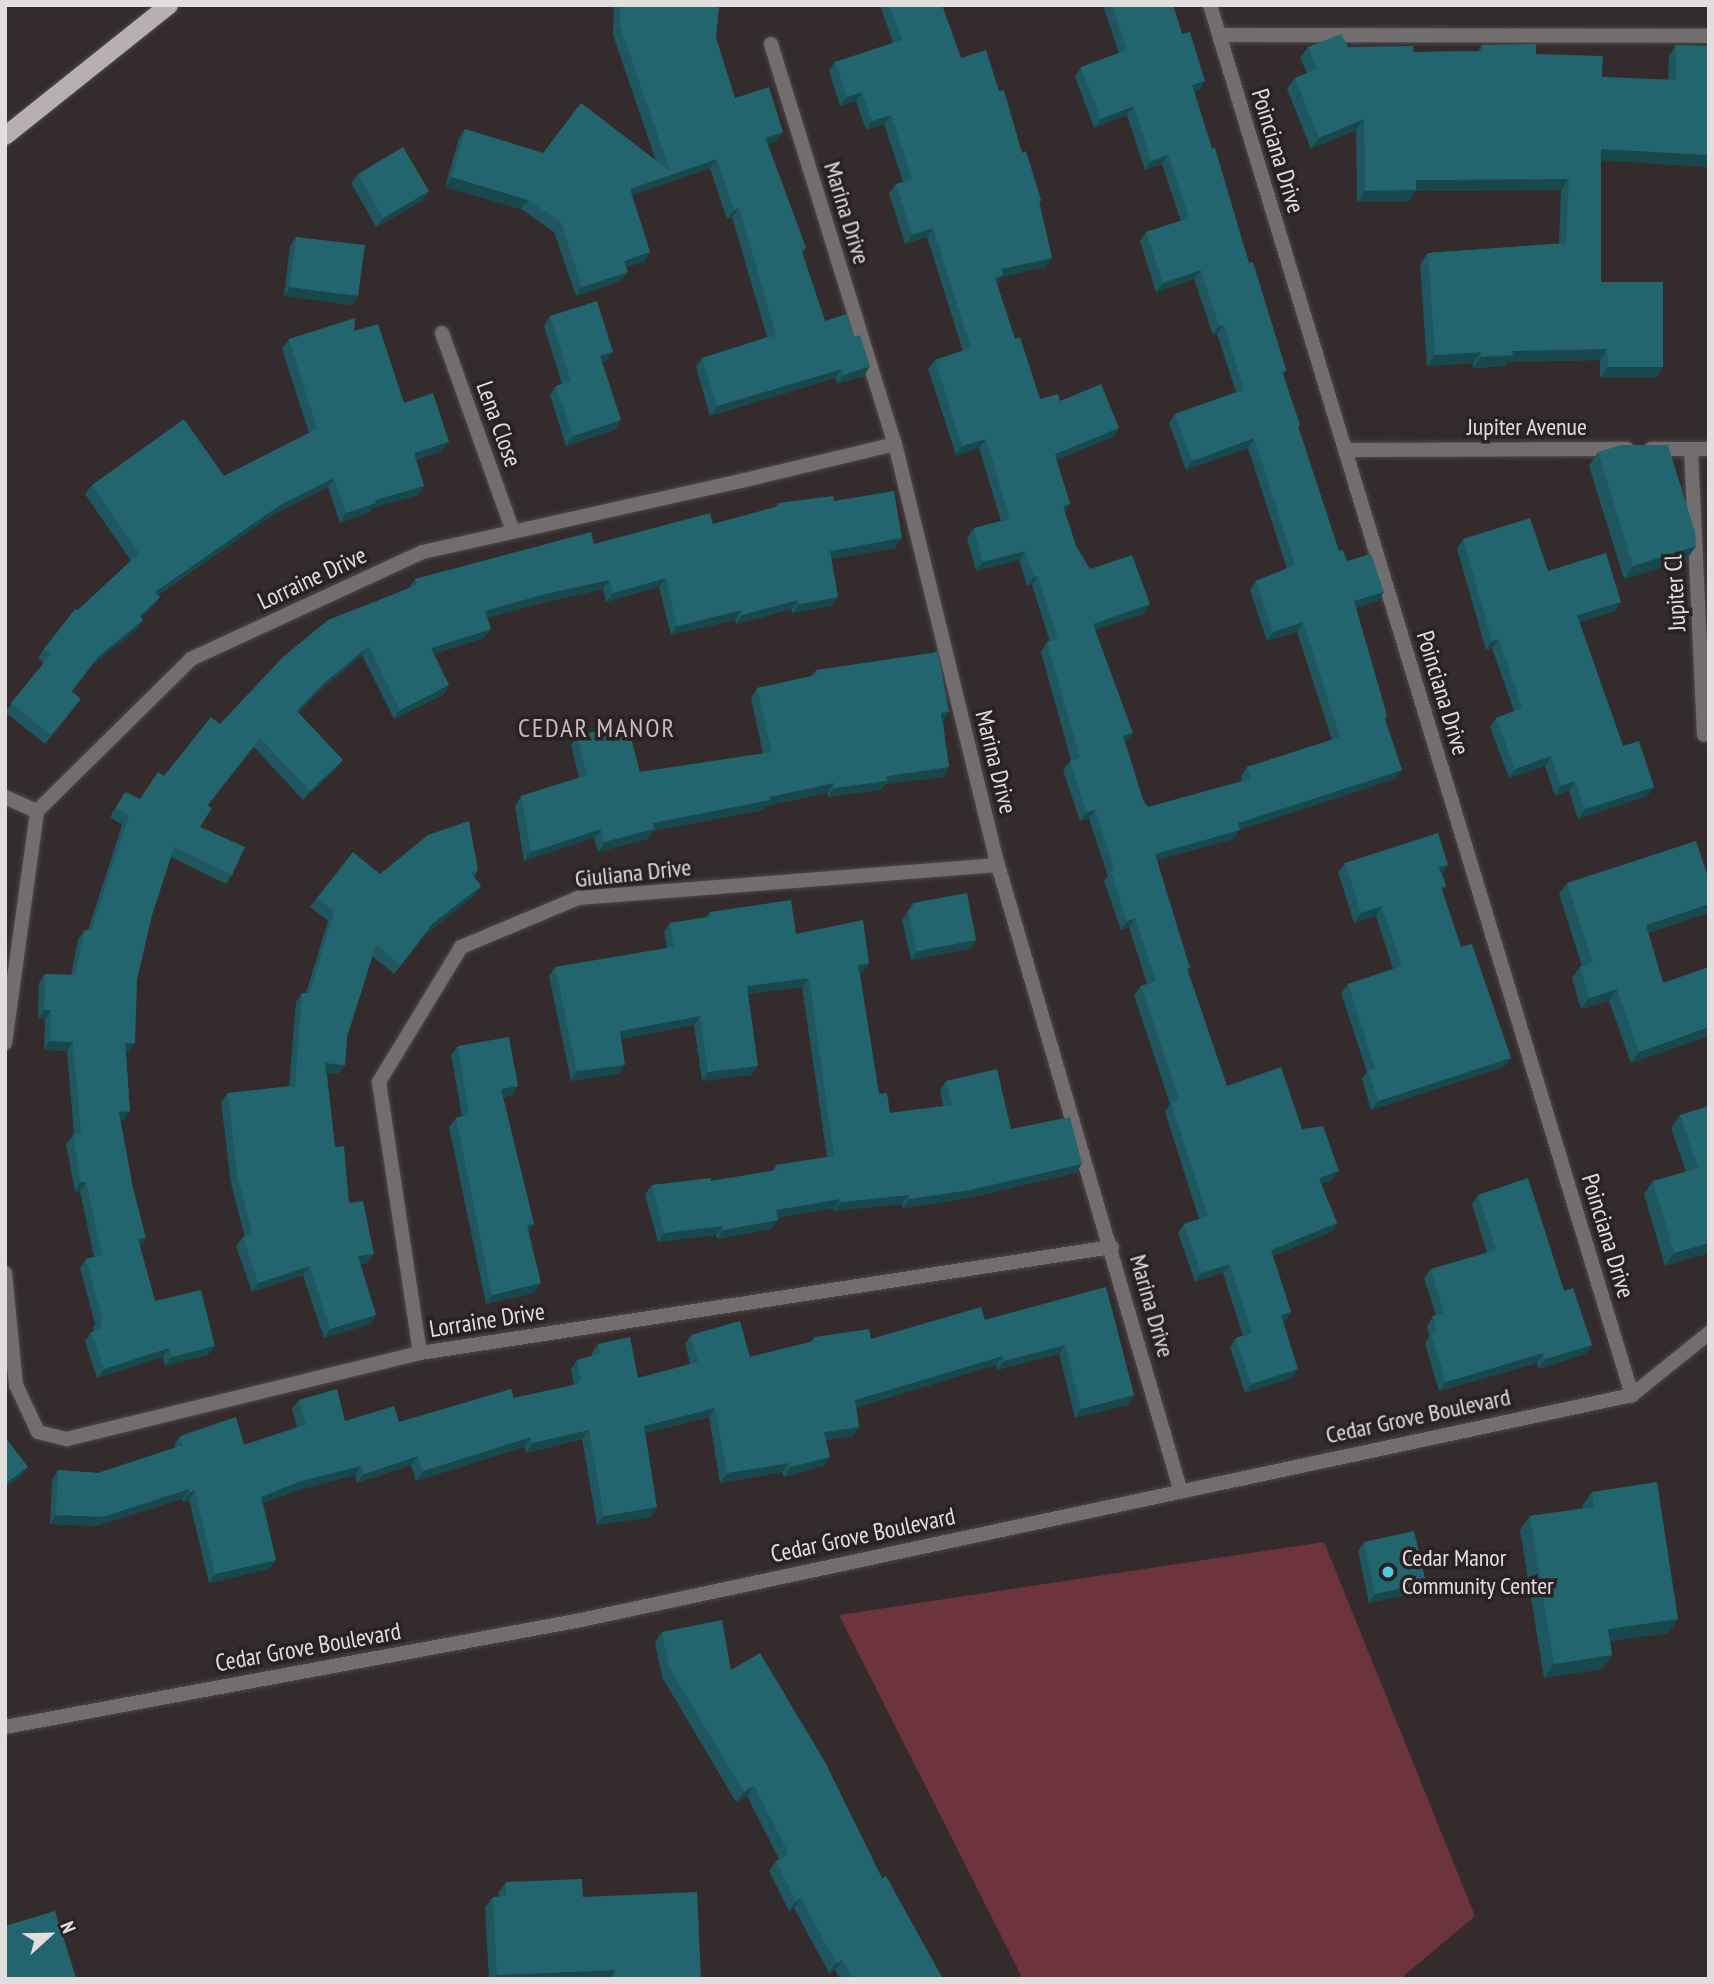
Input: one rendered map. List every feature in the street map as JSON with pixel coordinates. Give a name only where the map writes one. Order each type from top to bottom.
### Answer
[{"type":"main road","points":[[5,136],[169,5]]},
{"type":"street","name":"Poinciana Drive","points":[[1210,5],[1632,1395]]},
{"type":"street","points":[[1219,35],[1709,36]]},
{"type":"street","name":"Marina Drive","points":[[771,44],[895,444],[998,866],[1112,1247],[1180,1489]]},
{"type":"street","name":"Lena Close","points":[[442,333],[513,531]]},
{"type":"street","name":"Lorraine Drive","points":[[37,811],[191,659],[422,552],[895,444]]},
{"type":"street","name":"Jupiter Cl","points":[[1691,449],[1704,736]]},
{"type":"street","name":"Jupiter Avenue","points":[[1345,450],[1709,449]]},
{"type":"street","points":[[5,797],[37,811],[5,1043]]},
{"type":"street","name":"Giuliana Drive","points":[[420,1353],[379,1082],[461,947],[578,898],[998,866]]},
{"type":"street","name":"Lorraine Drive","points":[[5,1273],[16,1385],[37,1432],[67,1439],[420,1353],[1112,1247]]},
{"type":"street","name":"Cedar Grove Boulevard","points":[[5,1727],[581,1620],[1180,1489],[1632,1395],[1709,1333]]},
{"type":"shaded area","points":[[1324,1542],[1475,1916],[1400,1979],[1023,1979],[839,1615]]},
{"type":"building","points":[[620,5],[719,5],[716,38],[735,98],[769,87],[783,132],[765,138],[806,248],[801,249],[825,321],[847,314],[854,337],[860,335],[870,366],[844,375],[842,369],[717,406],[702,358],[776,335],[739,208],[734,210],[717,159],[630,189],[650,252],[624,261],[628,272],[582,287],[561,222],[528,200],[452,177],[465,129],[543,153],[581,103],[670,171],[620,26]]},
{"type":"building","points":[[889,5],[942,5],[961,58],[986,50],[999,91],[1004,90],[1022,153],[1026,151],[1041,200],[1039,201],[1052,258],[1001,269],[1003,275],[995,278],[1015,339],[1020,337],[1040,399],[1058,394],[1060,401],[1101,384],[1119,428],[1055,454],[1070,504],[1063,506],[1076,546],[1090,569],[1132,555],[1150,604],[1093,624],[1133,733],[1123,736],[1143,800],[1148,807],[1251,779],[1247,767],[1340,737],[1303,622],[1273,632],[1256,581],[1295,565],[1254,438],[1192,461],[1175,414],[1244,390],[1224,325],[1219,326],[1201,270],[1163,283],[1146,232],[1189,218],[1168,155],[1151,161],[1134,106],[1101,119],[1081,67],[1127,50],[1112,5],[1173,5],[1182,34],[1190,32],[1205,81],[1192,85],[1212,149],[1215,148],[1249,263],[1253,262],[1286,370],[1282,372],[1300,425],[1298,426],[1339,551],[1343,550],[1347,561],[1371,554],[1384,592],[1354,601],[1387,716],[1384,717],[1402,770],[1238,823],[1240,830],[1155,854],[1190,968],[1187,969],[1227,1086],[1281,1067],[1302,1129],[1323,1126],[1339,1171],[1319,1178],[1337,1223],[1271,1250],[1291,1312],[1281,1315],[1298,1369],[1251,1384],[1236,1338],[1252,1333],[1230,1264],[1201,1273],[1184,1224],[1208,1216],[1171,1103],[1179,1100],[1141,986],[1156,981],[1135,918],[1127,921],[1111,872],[1115,870],[1095,810],[1086,812],[1070,761],[1080,758],[1047,642],[1058,639],[1038,576],[1034,577],[1025,551],[982,562],[974,528],[1010,519],[986,439],[962,446],[935,360],[971,348],[933,228],[912,235],[896,184],[912,179],[891,115],[872,121],[862,92],[847,97],[835,62],[902,40]]},
{"type":"building","points":[[1341,34],[1348,47],[1413,46],[1414,52],[1482,51],[1482,45],[1536,44],[1536,54],[1603,56],[1602,77],[1676,80],[1676,45],[1709,46],[1709,155],[1601,149],[1601,282],[1663,282],[1663,367],[1608,367],[1607,349],[1512,351],[1513,355],[1481,357],[1481,352],[1435,355],[1428,253],[1566,243],[1569,179],[1416,180],[1416,190],[1365,191],[1364,119],[1319,138],[1295,78],[1317,69],[1308,47]]},
{"type":"building","points":[[403,147],[429,191],[383,218],[358,174]]},
{"type":"building","points":[[296,237],[365,245],[358,296],[290,287]]},
{"type":"building","points":[[597,301],[613,352],[600,356],[621,420],[573,436],[556,386],[571,381],[550,316]]},
{"type":"building","points":[[355,318],[354,331],[378,324],[404,403],[433,393],[449,442],[414,453],[424,486],[375,500],[376,503],[346,513],[334,478],[280,505],[155,592],[160,597],[140,616],[143,620],[99,656],[71,691],[81,699],[51,735],[11,703],[51,654],[44,649],[75,609],[78,610],[139,553],[92,485],[184,419],[224,476],[317,429],[289,339]]},
{"type":"building","points":[[1621,445],[1668,445],[1695,532],[1696,546],[1633,566],[1598,452]]},
{"type":"building","points":[[894,491],[902,538],[830,551],[838,597],[799,604],[798,600],[742,615],[741,610],[677,626],[666,578],[613,593],[609,580],[545,594],[485,611],[491,629],[431,648],[449,685],[400,710],[369,646],[323,684],[297,711],[343,760],[310,791],[260,738],[207,805],[212,808],[200,827],[245,847],[232,875],[174,847],[152,915],[137,979],[135,1043],[125,1043],[130,1111],[119,1112],[133,1188],[146,1238],[138,1239],[155,1301],[201,1290],[215,1346],[172,1357],[169,1348],[104,1369],[91,1332],[102,1329],[99,1318],[102,1317],[86,1259],[102,1255],[86,1182],[81,1182],[73,1134],[81,1133],[73,1042],[50,1041],[51,1010],[44,1010],[45,974],[75,975],[85,930],[91,931],[129,816],[116,808],[125,792],[140,799],[158,772],[164,776],[211,717],[220,724],[283,657],[328,620],[417,585],[415,579],[591,532],[594,544],[710,513],[713,524],[779,506],[778,503],[833,496],[834,501]]},
{"type":"building","points":[[1530,518],[1548,571],[1606,553],[1621,602],[1577,615],[1623,746],[1639,741],[1654,787],[1585,809],[1575,781],[1561,786],[1551,756],[1515,769],[1496,718],[1522,708],[1499,639],[1492,641],[1463,539]]},
{"type":"building","points":[[938,652],[949,712],[941,713],[949,767],[887,776],[887,781],[834,788],[834,783],[769,797],[770,800],[653,823],[654,829],[604,842],[601,829],[531,852],[521,796],[587,775],[577,736],[627,723],[640,772],[772,752],[757,688],[817,675],[816,670]]},
{"type":"building","points":[[469,821],[478,870],[471,873],[481,886],[432,924],[401,965],[376,945],[347,1037],[345,1065],[325,1063],[335,1147],[344,1146],[349,1203],[363,1201],[374,1254],[358,1256],[376,1315],[330,1329],[310,1266],[258,1283],[243,1237],[253,1234],[237,1175],[228,1093],[295,1086],[302,993],[310,993],[334,911],[317,898],[353,852],[380,874],[428,835]]},
{"type":"building","points":[[1438,833],[1448,865],[1439,867],[1446,886],[1441,887],[1461,947],[1472,944],[1511,1058],[1378,1101],[1368,1070],[1375,1068],[1348,984],[1402,966],[1382,906],[1361,913],[1345,863]]},
{"type":"building","points":[[1696,841],[1709,880],[1709,904],[1646,925],[1663,983],[1709,967],[1709,1027],[1639,1052],[1617,989],[1589,998],[1580,967],[1593,963],[1567,883]]},
{"type":"building","points":[[967,893],[976,940],[917,951],[908,910],[914,909],[913,903]]},
{"type":"building","points":[[791,900],[796,934],[863,920],[869,963],[858,965],[879,1094],[887,1093],[890,1113],[952,1105],[946,1081],[997,1069],[1011,1129],[1070,1117],[1082,1164],[970,1190],[909,1199],[909,1195],[841,1202],[840,1199],[776,1210],[778,1220],[723,1230],[722,1226],[664,1233],[652,1185],[711,1178],[711,1181],[777,1170],[776,1165],[834,1156],[809,978],[747,986],[758,1066],[708,1072],[700,1016],[620,1031],[625,1065],[577,1071],[555,967],[674,947],[670,923],[710,917],[710,912]]},
{"type":"building","points":[[509,1037],[518,1086],[501,1089],[534,1224],[527,1225],[541,1283],[492,1295],[456,1118],[469,1114],[458,1046]]},
{"type":"building","points":[[1709,1106],[1709,1243],[1674,1253],[1653,1181],[1698,1168],[1680,1115]]},
{"type":"building","points":[[1528,1178],[1564,1291],[1573,1288],[1592,1345],[1545,1359],[1543,1353],[1446,1382],[1431,1334],[1437,1332],[1433,1316],[1444,1313],[1431,1269],[1496,1250],[1478,1195]]},
{"type":"building","points":[[1106,1287],[1134,1395],[1081,1409],[1065,1345],[1004,1361],[1003,1356],[855,1400],[859,1427],[824,1432],[830,1457],[790,1467],[789,1463],[727,1473],[715,1408],[644,1426],[657,1507],[604,1516],[589,1430],[532,1443],[531,1437],[423,1471],[418,1456],[364,1474],[361,1466],[301,1481],[261,1497],[276,1560],[215,1574],[195,1491],[190,1492],[189,1489],[103,1517],[56,1515],[58,1470],[98,1473],[183,1445],[180,1436],[236,1417],[244,1445],[306,1425],[299,1400],[337,1389],[345,1421],[394,1406],[399,1422],[511,1389],[514,1398],[577,1384],[581,1380],[577,1360],[600,1354],[598,1344],[630,1337],[638,1378],[698,1362],[691,1335],[740,1321],[750,1357],[814,1341],[814,1337],[869,1329],[871,1339],[981,1307],[985,1320]]},
{"type":"building","points":[[5,1437],[28,1467],[5,1484]]},
{"type":"building","points":[[1657,1482],[1678,1619],[1608,1629],[1612,1655],[1554,1664],[1530,1516],[1594,1507],[1592,1492]]},
{"type":"building","name":"Cedar Manor Community Center","points":[[1414,1531],[1426,1583],[1375,1594],[1364,1542]]},
{"type":"building","points":[[722,1620],[731,1670],[760,1653],[825,1762],[882,1878],[886,1876],[943,1979],[853,1979],[843,1960],[836,1963],[801,1898],[796,1901],[776,1861],[789,1854],[754,1785],[744,1792],[669,1667],[662,1632]]},
{"type":"building","points":[[582,1879],[583,1897],[697,1892],[701,1979],[615,1979],[615,1970],[497,1975],[493,1897],[506,1896],[506,1882]]},
{"type":"building","points":[[55,1911],[76,1978],[5,1979],[5,1926]]},
{"type":"place","name":"Cedar Manor Community Center","points":[[1388,1572]]},
{"type":"district","name":"CEDAR MANOR","points":[[597,728]]}]
